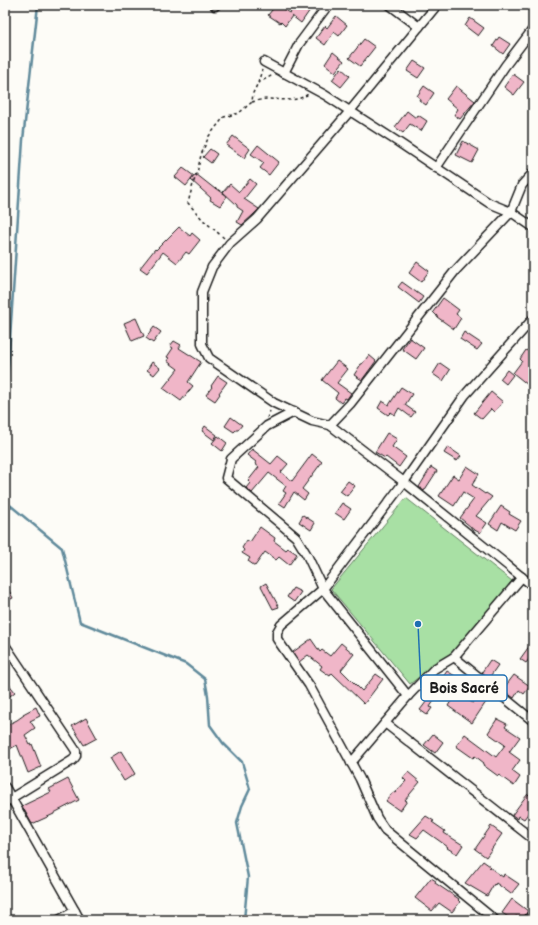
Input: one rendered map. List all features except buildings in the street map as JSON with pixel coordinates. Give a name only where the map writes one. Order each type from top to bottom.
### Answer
[{"type":"street","points":[[284,73],[299,44],[328,5]]},
{"type":"street","points":[[390,5],[419,27]]},
{"type":"street","points":[[437,5],[350,111],[257,219],[230,243],[212,267],[202,292],[202,344],[208,358],[274,403],[312,421],[330,425],[404,482],[533,586]]},
{"type":"street","points":[[436,168],[505,66],[533,29]]},
{"type":"street","points":[[264,62],[314,89],[350,111],[489,203],[510,212],[533,227]]},
{"type":"street","points":[[330,425],[350,404],[455,271],[510,212],[522,185],[533,173]]},
{"type":"street","points":[[495,920],[385,830],[377,818],[360,779],[309,685],[277,639],[281,625],[323,590],[404,482],[465,395],[533,319]]},
{"type":"street","points":[[294,412],[267,426],[231,459],[226,478],[296,537],[307,555],[323,590],[408,696]]},
{"type":"street","points":[[351,763],[408,696],[434,669],[454,657],[522,578]]},
{"type":"street","points":[[5,645],[76,751],[76,756],[73,760],[8,800]]},
{"type":"street","points":[[454,657],[533,721]]},
{"type":"street","points":[[385,723],[533,838]]},
{"type":"street","points":[[5,787],[8,800],[80,920]]},
{"type":"street","points":[[59,920],[75,911]]},
{"type":"street","points":[[528,920],[533,913]]},
{"type":"path","points":[[252,102],[253,93],[264,62]]},
{"type":"path","points":[[258,82],[270,76],[284,73]]},
{"type":"path","points":[[230,243],[204,220],[188,203],[193,184],[198,173],[201,155],[208,136],[224,117],[239,113],[252,102],[268,99],[290,100],[304,97],[314,89]]},
{"type":"path","points":[[267,426],[267,416],[274,403]]},
{"type":"green space","points":[[406,498],[512,581],[448,659],[427,671],[410,684],[331,589]]},
{"type":"waterway","points":[[5,414],[23,140],[38,5]]},
{"type":"waterway","points":[[5,501],[62,548],[80,622],[186,664],[205,679],[210,725],[223,743],[242,762],[250,789],[242,806],[237,823],[248,877],[244,920]]},
{"type":"place","name":"Bois Sacré","points":[[418,624]]}]
